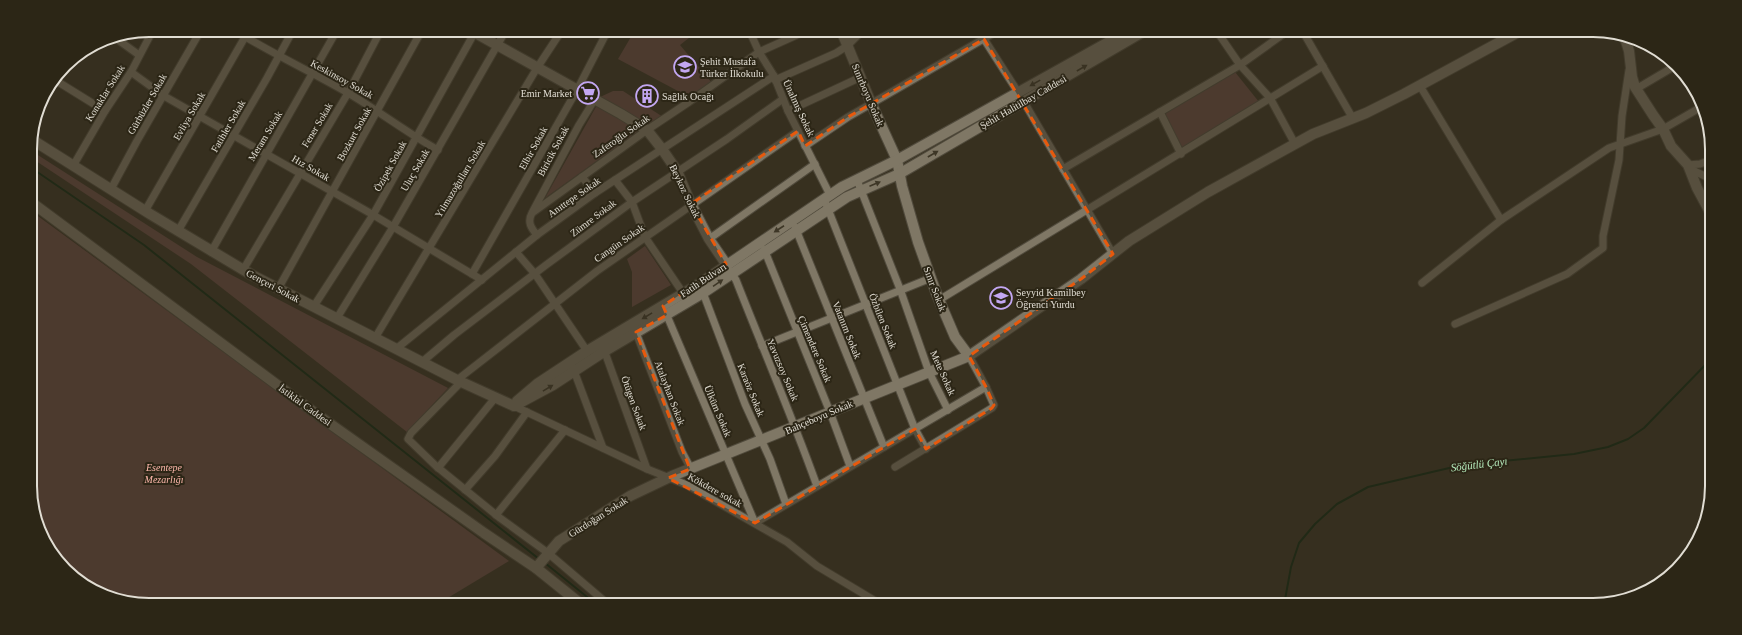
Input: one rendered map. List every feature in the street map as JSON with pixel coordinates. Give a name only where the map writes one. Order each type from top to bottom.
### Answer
[{"type":"street","name":"Konaklar Sokak","points":[[74,166],[105,111],[131,72],[149,37]]},
{"type":"street","name":"Gürbüzler Sokak","points":[[111,189],[197,37]]},
{"type":"street","name":"Keskinsoy Sokak","points":[[245,37],[279,57],[348,93],[438,150]]},
{"type":"street","name":"Evliya Sokak","points":[[145,211],[201,116],[245,37]]},
{"type":"street","name":"Fatihler Sokak","points":[[178,231],[289,37]]},
{"type":"street","name":"Meram Sokak","points":[[211,252],[333,37]]},
{"type":"street","name":"Fener Sokak","points":[[244,270],[348,93],[377,37]]},
{"type":"street","name":"Bozkurt Sokak","points":[[278,289],[418,37]]},
{"type":"street","name":"Özipek Sokak","points":[[314,306],[374,215],[471,37]]},
{"type":"street","name":"Beykoz Sokak","points":[[483,37],[595,99],[647,130],[677,171],[691,204],[709,239],[726,264]]},
{"type":"street","name":"Uluç Sokak","points":[[337,318],[393,227],[502,37]]},
{"type":"street","name":"Yılmazoğulları Sokak","points":[[375,338],[537,68],[557,37]]},
{"type":"street","name":"Elbir Sokak","points":[[472,274],[577,90],[604,37]]},
{"type":"street","name":"Ünalmış Sokak","points":[[752,37],[774,78],[788,111],[815,164],[827,197]]},
{"type":"street","name":"Zaferoğlu Sokak","points":[[532,213],[759,52],[792,37]]},
{"type":"street","name":"Sınırboyu Sokak","points":[[844,37],[871,104],[897,160]]},
{"type":"street","name":"Anıttepe Sokak","points":[[396,349],[516,252],[595,193],[774,78],[836,53],[847,46],[856,37]]},
{"type":"street","points":[[805,146],[848,117],[987,37]]},
{"type":"street","name":"Şehit Halitilbay Caddesi","points":[[897,160],[1117,37]]},
{"type":"street","name":"Şehit Halitilbay Caddesi","points":[[701,288],[732,273],[847,196],[899,174],[1134,37]]},
{"type":"street","points":[[1221,37],[1240,66],[1270,98],[1295,144]]},
{"type":"street","points":[[1063,169],[1240,66],[1279,37]]},
{"type":"street","points":[[1306,37],[1352,118]]},
{"type":"street","name":"Bahçeboyu Sokak","points":[[668,478],[796,427],[864,397],[969,356],[1081,280],[1129,241],[1208,192],[1313,134],[1375,108],[1420,86],[1509,37]]},
{"type":"street","points":[[984,39],[1018,92]]},
{"type":"street","points":[[120,41],[140,55]]},
{"type":"street","points":[[1455,324],[1567,274],[1603,248],[1603,236],[1616,182],[1622,116],[1629,66],[1629,51],[1626,42]]},
{"type":"street","points":[[939,300],[1181,154],[1323,66]]},
{"type":"street","points":[[1629,66],[1636,89],[1663,129],[1671,146],[1690,169],[1705,176]]},
{"type":"street","points":[[1636,89],[1671,69]]},
{"type":"street","name":"Hız Sokak","points":[[131,72],[164,96],[234,134],[300,174],[374,215],[482,280]]},
{"type":"street","points":[[788,111],[861,77]]},
{"type":"street","points":[[59,82],[105,111]]},
{"type":"street","points":[[1420,86],[1501,220]]},
{"type":"street","name":"Biricik Sokak","points":[[532,213],[571,138],[595,99]]},
{"type":"street","name":"Zümre Sokak","points":[[422,362],[454,335],[534,274],[632,202],[727,139],[783,99]]},
{"type":"street","points":[[1024,102],[1113,254]]},
{"type":"street","points":[[1422,283],[1501,220],[1609,148],[1663,129],[1697,109]]},
{"type":"street","points":[[1160,112],[1181,154]]},
{"type":"street","name":"Cangün Sokak","points":[[438,468],[408,439],[459,381],[554,304],[691,204],[798,131]]},
{"type":"street","name":"Gençeri Sokak","points":[[37,143],[211,252],[278,289],[459,381],[527,412]]},
{"type":"street","name":"Sınır Sokak","points":[[897,160],[899,174],[918,242],[939,300],[955,337],[969,356],[994,405],[992,408],[926,449]]},
{"type":"street","name":"Fatih Bulvarı","points":[[665,310],[683,293],[701,288],[726,264],[827,197],[897,160]]},
{"type":"street","points":[[1688,165],[1705,162]]},
{"type":"street","points":[[709,239],[815,164]]},
{"type":"street","points":[[1688,165],[1697,188],[1705,203]]},
{"type":"street","points":[[582,177],[595,193]]},
{"type":"street","points":[[615,180],[632,202],[645,237],[683,293]]},
{"type":"street","name":"Mete Sokak","points":[[755,524],[850,466],[948,410],[929,372],[900,289],[857,180]]},
{"type":"street","name":"Özbilen Sokak","points":[[827,197],[828,209],[915,429],[926,449]]},
{"type":"street","name":"İstiklal Caddesi","points":[[37,206],[319,416],[484,533],[538,567],[574,598]]},
{"type":"street","points":[[532,213],[529,218],[529,222],[537,236]]},
{"type":"street","name":"Vatanım Sokak","points":[[792,220],[884,447]]},
{"type":"street","name":"Çimendere Sokak","points":[[760,241],[830,412],[850,466]]},
{"type":"street","points":[[516,252],[534,274],[587,352]]},
{"type":"street","name":"Yavuzsoy Sokak","points":[[726,264],[732,273],[796,427],[817,486]]},
{"type":"street","points":[[762,346],[865,303],[931,278]]},
{"type":"street","points":[[514,406],[536,395],[572,367],[701,288]]},
{"type":"street","name":"Karaöz Sokak","points":[[701,288],[786,504]]},
{"type":"street","name":"Ülküm Sokak","points":[[665,310],[755,524]]},
{"type":"street","name":"Atalayhan Sokak","points":[[634,328],[690,469]]},
{"type":"street","points":[[572,367],[587,352],[604,347]]},
{"type":"street","name":"Ötügen Sokak","points":[[604,347],[647,469]]},
{"type":"street","points":[[572,367],[603,448]]},
{"type":"street","points":[[948,410],[986,387]]},
{"type":"street","points":[[495,398],[438,468],[601,598]]},
{"type":"street","points":[[465,490],[496,456],[527,412]]},
{"type":"street","name":"Kökdere sokak","points":[[527,412],[647,469],[687,485],[787,542],[817,566],[870,598]]},
{"type":"street","points":[[496,515],[565,430]]},
{"type":"street","points":[[895,467],[926,449]]},
{"type":"street","name":"Gürdoğan Sokak","points":[[538,567],[559,541],[630,496],[668,478]]},
{"type":"highlighted area","points":[[984,39],[1113,254],[1081,279],[969,356],[994,405],[992,408],[926,449],[915,429],[755,523],[668,478],[690,469],[636,332],[667,315],[663,306],[726,264],[691,204],[798,131],[805,146],[848,117]]},
{"type":"green space","points":[[631,37],[690,37],[680,45],[712,83],[691,98],[618,59]]},
{"type":"green space","points":[[1235,72],[1259,102],[1181,150],[1163,114]]},
{"type":"green space","points":[[613,91],[623,91],[663,117],[644,129],[598,98]]},
{"type":"green space","points":[[597,105],[640,130],[545,198]]},
{"type":"green space","points":[[37,154],[197,257],[448,388],[407,432],[191,264],[37,162]]},
{"type":"green space","name":"Esentepe Mezarlığı","points":[[37,215],[509,561],[448,598],[142,598],[113,592],[87,579],[65,560],[56,548],[43,522],[39,508],[37,493]]},
{"type":"green space","points":[[645,246],[671,285],[632,307],[632,272],[627,259]]},
{"type":"waterway","points":[[37,172],[144,245],[539,559]]},
{"type":"waterway","name":"Söğütlü Çayı","points":[[1285,598],[1291,567],[1299,543],[1315,524],[1337,504],[1368,487],[1462,465],[1574,454],[1608,447],[1628,439],[1644,428],[1705,365]]},
{"type":"waterway","points":[[545,563],[588,598]]},
{"type":"place","name":"Şehit Mustafa Türker İlkokulu","points":[[685,67]]},
{"type":"place","name":"Emir Market","points":[[588,93]]},
{"type":"place","name":"Sağlık Ocağı","points":[[647,96]]},
{"type":"place","name":"Seyyid Kamilbey Öğrenci Yurdu","points":[[1001,298]]}]
